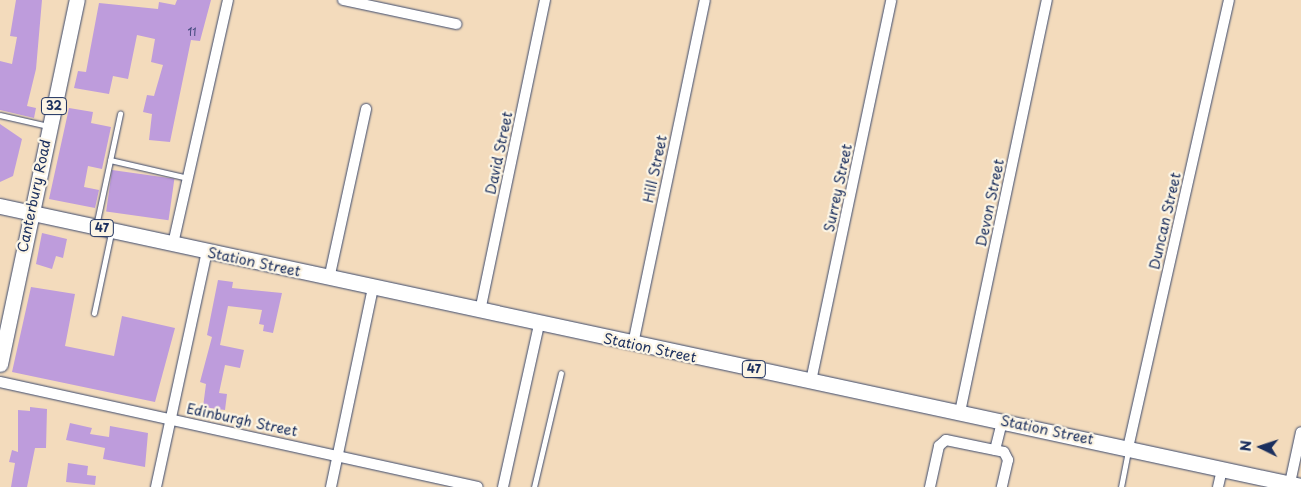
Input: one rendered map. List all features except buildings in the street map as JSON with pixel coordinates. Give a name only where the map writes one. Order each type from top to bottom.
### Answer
[{"type":"main road","name":"Canterbury Road","points":[[0,364],[77,0]]},
{"type":"main road","name":"Station Street","points":[[0,206],[539,324],[1295,484]]},
{"type":"street","points":[[174,244],[228,0]]},
{"type":"street","points":[[343,0],[456,24]]},
{"type":"street","name":"David Street","points":[[480,311],[545,0]]},
{"type":"street","name":"Hill Street","points":[[633,344],[705,0]]},
{"type":"street","name":"Surrey Street","points":[[811,381],[892,0]]},
{"type":"street","name":"Devon Street","points":[[960,412],[1047,0]]},
{"type":"street","name":"Duncan Street","points":[[1128,448],[1229,0]]},
{"type":"street","points":[[330,278],[366,109]]},
{"type":"street","points":[[156,487],[207,252]]},
{"type":"street","points":[[331,487],[373,288]]},
{"type":"street","points":[[503,487],[539,324]]},
{"type":"street","name":"Edinburgh Street","points":[[0,382],[338,454],[478,487]]},
{"type":"street","points":[[995,450],[1002,421]]},
{"type":"street","points":[[1295,484],[1301,432]]},
{"type":"street","points":[[930,487],[939,446],[946,440],[1004,452],[1008,460],[1002,487]]},
{"type":"street","points":[[1218,487],[1222,469]]},
{"type":"lane","points":[[96,227],[120,114]]},
{"type":"lane","points":[[0,115],[50,126]]},
{"type":"lane","points":[[110,160],[188,178]]},
{"type":"lane","points":[[94,313],[111,230]]},
{"type":"lane","points":[[534,487],[561,373]]},
{"type":"lane","points":[[1121,487],[1128,448]]}]
